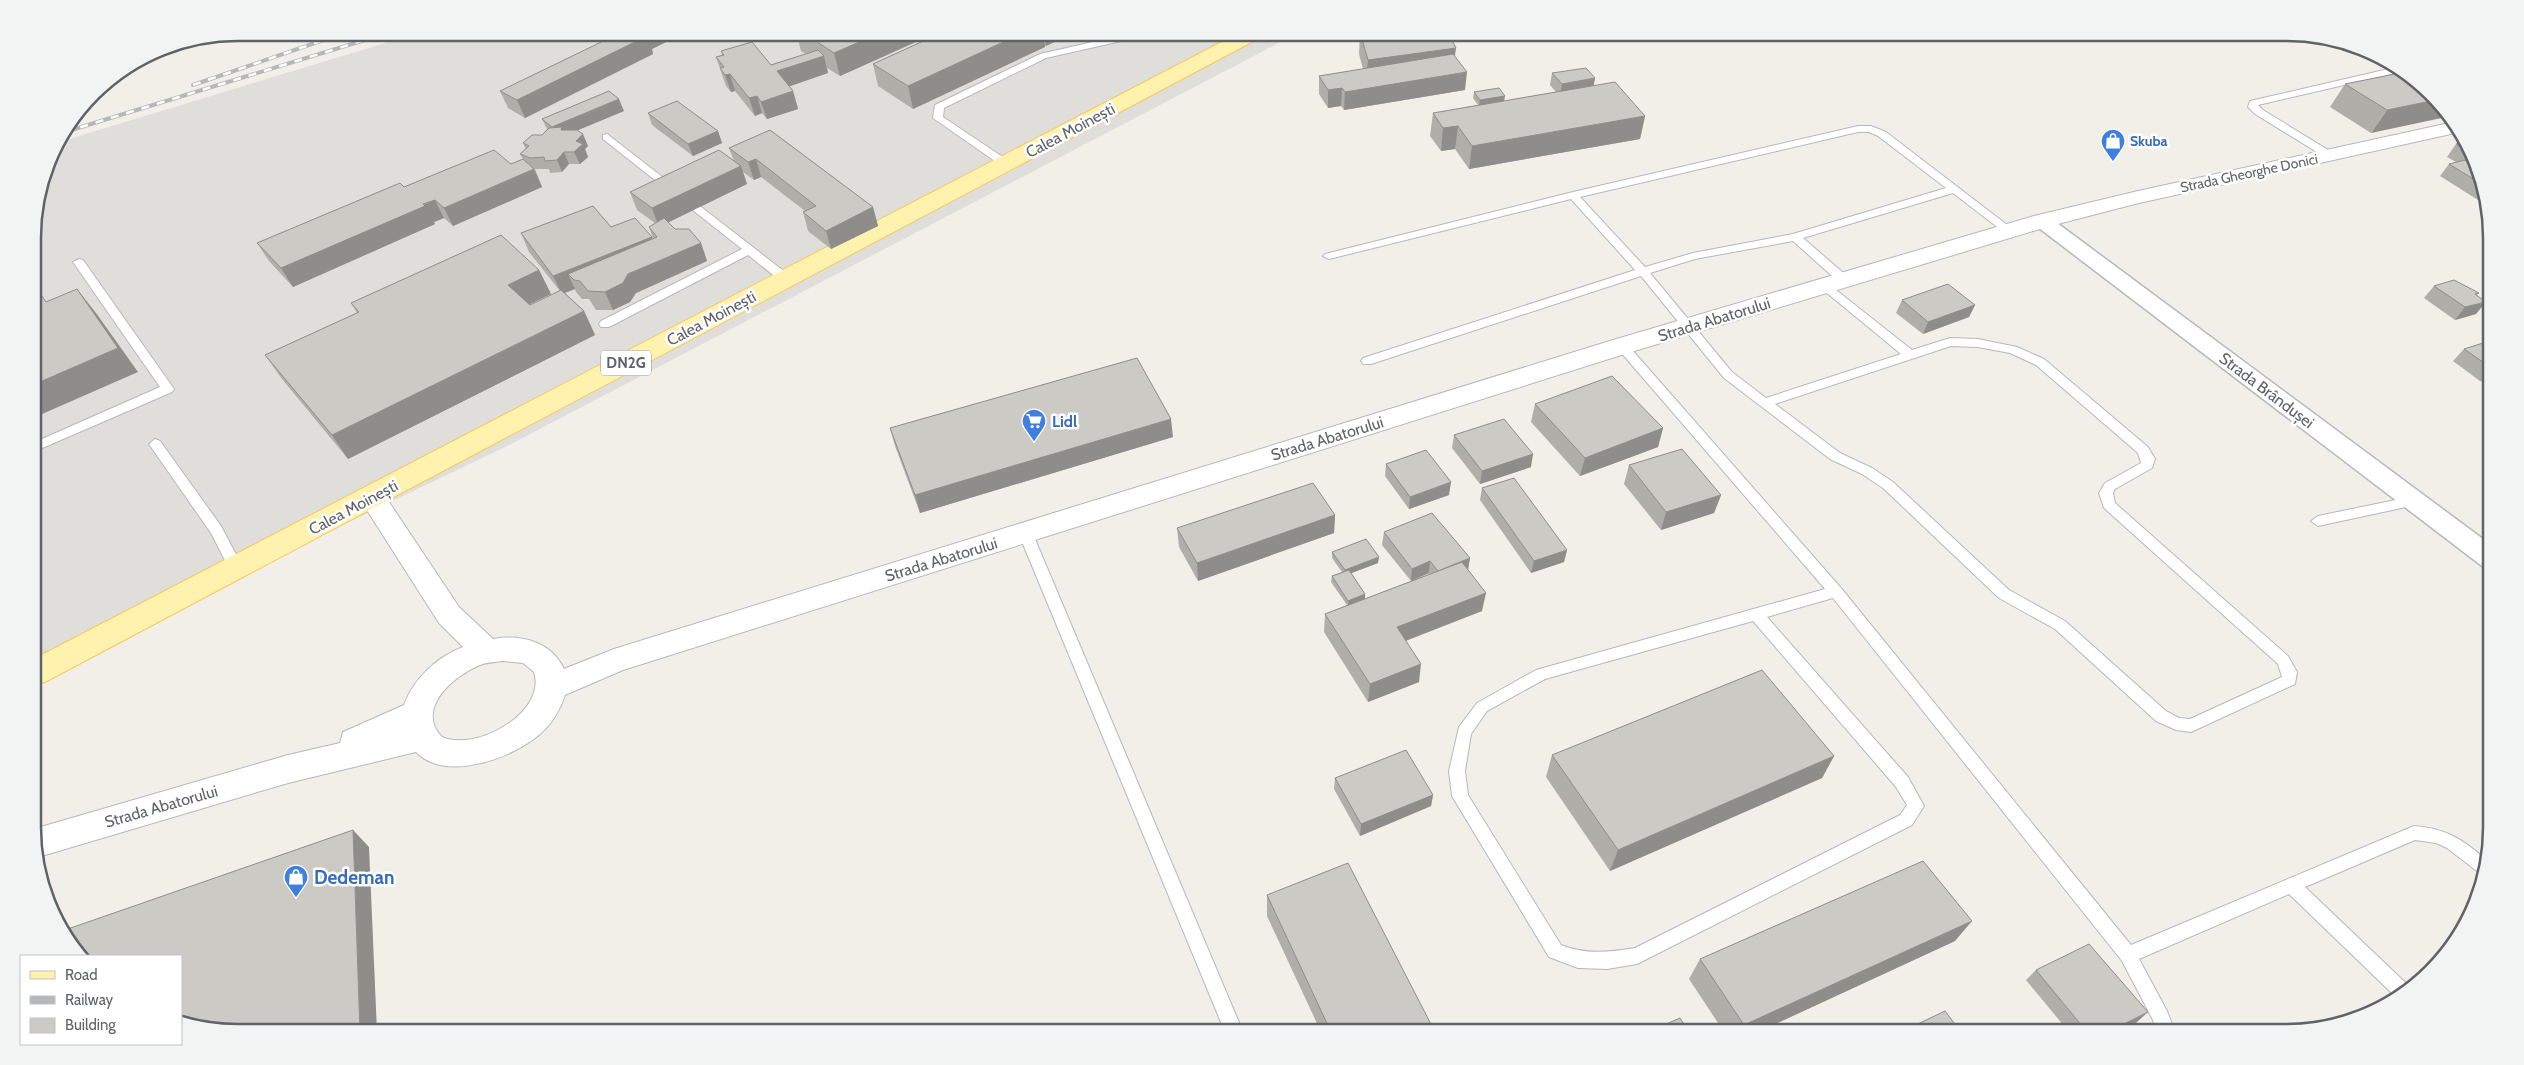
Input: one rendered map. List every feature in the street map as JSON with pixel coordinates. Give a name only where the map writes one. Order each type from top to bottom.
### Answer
[{"type":"main road","name":"Calea Moinești","points":[[41,669],[1239,41]]},
{"type":"street","name":"Strada Gheorghe Donici","points":[[2042,221],[2138,197],[2450,129]]},
{"type":"street","name":"Strada Abatorului","points":[[550,678],[614,661],[1622,346],[2042,221]]},
{"type":"street","name":"Strada Brândușei","points":[[2042,221],[2483,553]]},
{"type":"street","points":[[372,497],[449,615],[487,651]]},
{"type":"street","points":[[449,615],[455,664]]},
{"type":"street","points":[[503,649],[530,652],[541,659],[550,678],[546,704],[535,719],[507,741],[490,748],[457,753],[442,751],[430,746],[420,725],[424,695],[437,678],[455,664],[487,651],[503,649]]},
{"type":"street","name":"Strada Abatorului","points":[[42,842],[288,769],[420,725]]},
{"type":"lane","points":[[1006,164],[938,118],[939,107],[1043,56],[1109,41]]},
{"type":"lane","points":[[2329,155],[2259,112],[2253,107],[2254,103],[2390,71]]},
{"type":"lane","points":[[1329,256],[1573,195],[1858,129],[1871,129],[1882,134],[2009,231]]},
{"type":"lane","points":[[608,137],[786,279]]},
{"type":"lane","points":[[1367,361],[1693,256],[1794,237],[1955,189]]},
{"type":"lane","points":[[1573,195],[1643,271],[1728,375],[1764,403],[1835,456],[1867,471],[1888,485],[2004,594],[2060,625],[2161,716],[2176,724],[2191,726],[2290,680],[2290,672],[2283,660],[2109,505],[2106,493],[2110,486],[2147,465],[2148,459],[2136,444],[2040,362],[2013,350],[1978,343],[1950,342],[1764,403]]},
{"type":"lane","points":[[1794,237],[1835,283],[1910,355]]},
{"type":"lane","points":[[605,324],[749,250]]},
{"type":"lane","points":[[41,445],[168,389],[79,262]]},
{"type":"lane","points":[[1622,346],[1836,592],[2128,955],[2162,1017],[2164,1024]]},
{"type":"lane","points":[[154,444],[216,530],[236,568]]},
{"type":"lane","points":[[2318,521],[2415,501]]},
{"type":"lane","points":[[1025,532],[1231,1024]]},
{"type":"lane","points":[[1756,614],[1902,782],[1916,806],[1906,820],[1637,956],[1607,961],[1578,960],[1555,951],[1460,796],[1457,771],[1464,732],[1482,707],[1541,674],[1756,614],[1836,592]]},
{"type":"lane","points":[[2128,955],[2414,833],[2434,834],[2457,844],[2479,864]]},
{"type":"lane","points":[[2291,885],[2399,988]]},
{"type":"shaded area","points":[[392,41],[1283,41],[511,444],[41,671],[41,238],[43,212],[48,187],[56,163],[68,139]]},
{"type":"building","points":[[603,41],[637,41],[517,100],[500,91]]},
{"type":"building","points":[[816,41],[861,41],[834,53]]},
{"type":"building","points":[[923,41],[1006,41],[908,86],[873,64]]},
{"type":"building","points":[[1363,41],[1452,41],[1456,48],[1368,60]]},
{"type":"building","points":[[752,42],[771,65],[818,50],[824,56],[777,71],[793,91],[761,102],[757,96],[749,98],[730,74],[725,75],[720,68],[724,67],[716,57],[724,55],[721,51]]},
{"type":"building","points":[[1453,54],[1467,72],[1345,92],[1342,88],[1328,90],[1319,76]]},
{"type":"building","points":[[1586,68],[1595,78],[1562,84],[1552,73]]},
{"type":"building","points":[[2395,74],[2428,102],[2387,110],[2345,84]]},
{"type":"building","points":[[1615,82],[1645,116],[1472,146],[1458,126],[1443,128],[1433,113]]},
{"type":"building","points":[[1499,88],[1505,96],[1480,100],[1474,92]]},
{"type":"building","points":[[609,91],[619,99],[552,127],[542,119]]},
{"type":"building","points":[[677,101],[718,131],[688,144],[648,113]]},
{"type":"building","points":[[562,127],[561,130],[577,130],[583,134],[576,141],[583,144],[574,152],[564,152],[557,160],[545,161],[544,157],[530,158],[520,154],[529,146],[523,143],[532,135],[542,135],[549,128]]},
{"type":"building","points":[[770,130],[873,207],[826,231],[803,212],[816,206],[756,159],[748,162],[729,148]]},
{"type":"building","points":[[494,150],[511,164],[523,159],[534,169],[444,208],[435,200],[423,204],[425,206],[281,268],[257,243],[400,183],[404,187]]},
{"type":"building","points":[[719,150],[741,166],[652,208],[630,192]]},
{"type":"building","points":[[2465,160],[2468,163],[2473,179],[2449,164]]},
{"type":"building","points":[[593,206],[611,227],[635,218],[652,237],[553,276],[521,233]]},
{"type":"building","points":[[664,218],[675,229],[689,229],[701,243],[628,274],[623,283],[605,292],[588,291],[580,281],[574,280],[568,274],[657,237],[649,227]]},
{"type":"building","points":[[501,235],[539,270],[508,285],[530,305],[561,290],[584,311],[332,435],[265,355],[359,312],[351,303]]},
{"type":"building","points":[[2454,280],[2479,293],[2475,294],[2483,300],[2483,303],[2465,307],[2434,286]]},
{"type":"building","points":[[1948,284],[1975,305],[1928,322],[1902,300]]},
{"type":"building","points":[[77,289],[118,348],[41,382],[41,294],[46,302]]},
{"type":"building","points":[[2483,343],[2483,362],[2464,349]]},
{"type":"building","name":"Lidl","points":[[1137,358],[1171,419],[915,495],[890,428]]},
{"type":"building","points":[[1612,376],[1663,428],[1585,458],[1535,404]]},
{"type":"building","points":[[1504,419],[1533,454],[1482,471],[1454,435]]},
{"type":"building","points":[[1682,449],[1721,495],[1666,512],[1629,465]]},
{"type":"building","points":[[1426,450],[1451,482],[1410,497],[1386,464]]},
{"type":"building","points":[[1514,478],[1567,550],[1534,561],[1482,488]]},
{"type":"building","points":[[1313,483],[1335,515],[1197,563],[1177,528]]},
{"type":"building","points":[[1432,513],[1470,558],[1438,571],[1430,561],[1412,569],[1384,532]]},
{"type":"building","points":[[1366,539],[1379,557],[1345,570],[1332,552]]},
{"type":"building","points":[[1462,562],[1486,593],[1397,627],[1421,664],[1370,684],[1325,614]]},
{"type":"building","points":[[1349,570],[1365,594],[1348,601],[1332,576]]},
{"type":"building","points":[[1762,670],[1834,756],[1618,850],[1552,755]]},
{"type":"building","points":[[1406,750],[1433,795],[1361,824],[1335,778]]},
{"type":"building","name":"Dedeman","points":[[353,830],[360,1024],[238,1024],[212,1022],[187,1017],[182,1015],[182,955],[88,955],[69,928]]},
{"type":"building","points":[[1923,861],[1972,921],[1746,1024],[1743,1024],[1700,959]]},
{"type":"building","points":[[1348,863],[1431,1024],[1327,1024],[1267,895]]},
{"type":"building","points":[[2089,944],[2148,1012],[2124,1024],[2080,1024],[2036,970]]},
{"type":"building","points":[[1945,1011],[1955,1024],[1918,1024]]},
{"type":"building","points":[[1680,1018],[1684,1024],[1666,1024]]},
{"type":"railway","points":[[193,85],[321,41]]},
{"type":"railway","points":[[74,129],[362,41]]},
{"type":"place","name":"Skuba","points":[[2113,162]]},
{"type":"place","name":"Lidl","points":[[1034,442]]},
{"type":"place","name":"Dedeman","points":[[296,898]]}]
